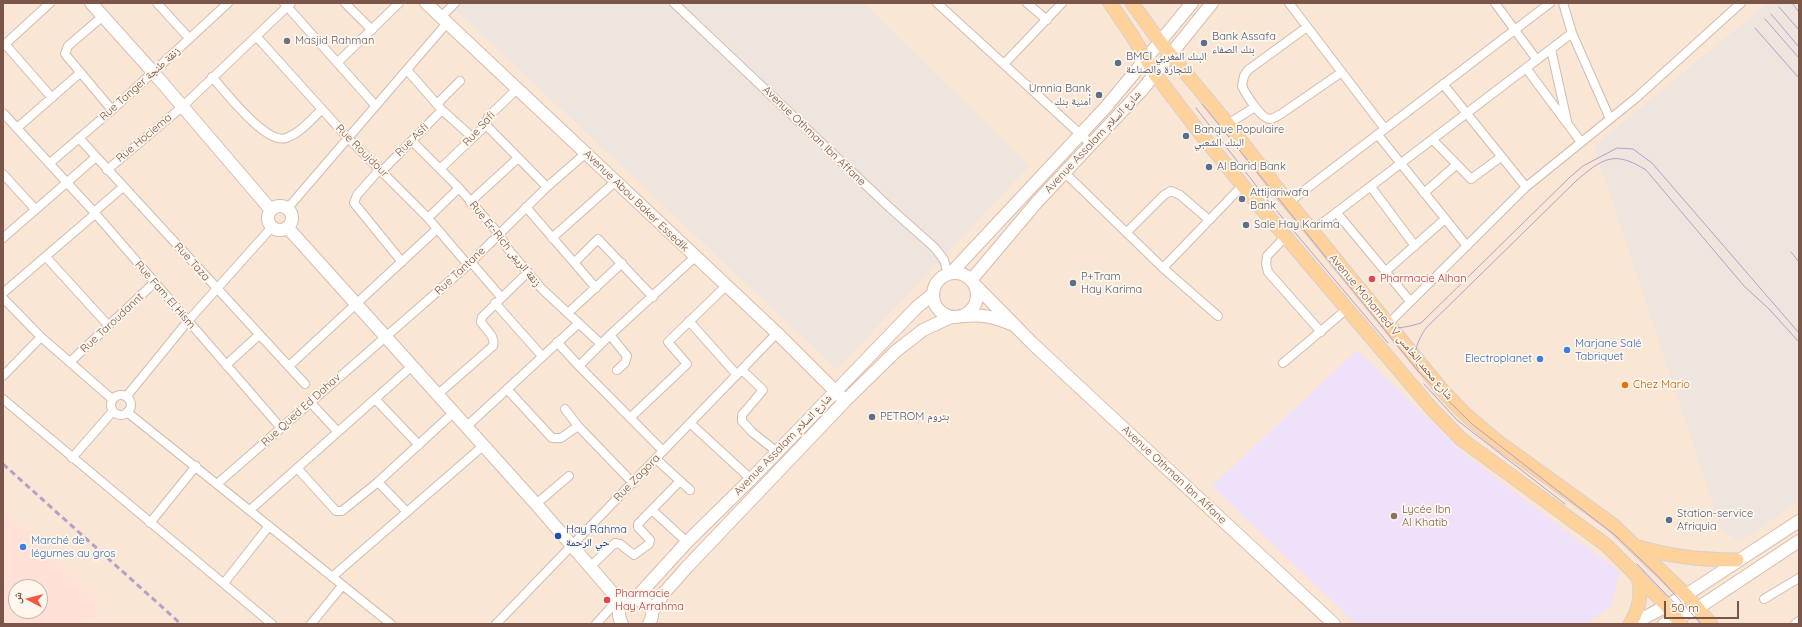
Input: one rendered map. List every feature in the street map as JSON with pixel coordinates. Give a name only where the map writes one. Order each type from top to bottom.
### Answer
[{"type":"main road","name":"Avenue Mohamed V شارع محمد الخامس","points":[[1110,3],[1133,37],[1155,74],[1242,186],[1432,409],[1461,439],[1596,537],[1638,576],[1679,621]]},
{"type":"main road","name":"Avenue Mohamed V شارع محمد الخامس","points":[[1137,5],[1160,42],[1228,124],[1423,368],[1465,414],[1510,450],[1612,524],[1686,595],[1711,624]]},
{"type":"main road","points":[[1636,546],[1659,554],[1690,559],[1737,560]]},
{"type":"main road","points":[[1631,624],[1639,605],[1641,588],[1638,576]]},
{"type":"street","points":[[50,3],[4,45],[52,98]]},
{"type":"street","points":[[91,3],[154,72],[182,107],[271,210]]},
{"type":"street","points":[[157,3],[190,38]]},
{"type":"street","name":"Rue Tanger زنقة طنجة","points":[[50,163],[112,110],[228,3]]},
{"type":"street","points":[[345,3],[372,30]]},
{"type":"street","points":[[338,62],[399,3]]},
{"type":"street","name":"Avenue Abou Baker Essedik","points":[[426,3],[777,333],[845,401]]},
{"type":"street","points":[[287,209],[347,137],[407,70],[455,3]]},
{"type":"street","name":"Avenue Othman Ibn Affane","points":[[674,3],[889,207],[935,248],[944,260],[949,274]]},
{"type":"street","points":[[938,3],[1091,144]]},
{"type":"street","points":[[1027,3],[1047,20]]},
{"type":"street","points":[[1004,64],[1062,3]]},
{"type":"street","name":"Avenue Assalam شارع السلام","points":[[949,274],[1081,134],[1192,3]]},
{"type":"street","name":"Avenue Assalam شارع السلام","points":[[974,283],[1009,234],[1155,74],[1212,3]]},
{"type":"street","points":[[1289,3],[1385,129]]},
{"type":"street","points":[[1495,3],[1537,60]]},
{"type":"street","points":[[1289,202],[1550,3]]},
{"type":"street","points":[[1563,3],[1572,33],[1610,119]]},
{"type":"street","points":[[1388,324],[1526,187],[1636,98],[1741,3]]},
{"type":"street","points":[[287,4],[375,105]]},
{"type":"street","name":"Rue Hociema","points":[[107,170],[182,107],[287,4]]},
{"type":"street","points":[[103,16],[66,50],[66,56],[112,110]]},
{"type":"street","points":[[1307,27],[1246,73],[1242,86],[1255,107],[1266,118],[1271,119],[1281,114],[1342,72]]},
{"type":"street","points":[[1312,231],[1338,213],[1572,33]]},
{"type":"street","name":"Rue Roujdour","points":[[256,36],[347,137],[428,218],[470,263],[542,356]]},
{"type":"street","points":[[1551,49],[1568,124]]},
{"type":"street","points":[[1526,68],[1581,142]]},
{"type":"street","points":[[407,70],[440,107],[472,137]]},
{"type":"street","points":[[17,128],[80,73]]},
{"type":"street","points":[[212,76],[259,128],[276,139],[285,139],[294,134],[322,109]]},
{"type":"street","name":"Rue Asfi","points":[[402,262],[354,203],[357,195],[412,141],[460,81]]},
{"type":"street","points":[[1443,84],[1468,113],[1526,187]]},
{"type":"street","name":"Rue Safi","points":[[440,169],[486,125],[488,117],[517,89]]},
{"type":"street","points":[[1228,124],[1255,107]]},
{"type":"street","name":"Rue Fam El Hism","points":[[3,113],[68,182],[281,428]]},
{"type":"street","points":[[486,125],[547,188]]},
{"type":"street","points":[[1378,135],[1467,246]]},
{"type":"street","name":"Rue Taza","points":[[79,138],[217,290],[305,384]]},
{"type":"street","points":[[1433,140],[1456,165],[1472,178],[1501,157]]},
{"type":"street","name":"Rue Er-Rich زنقة الريش","points":[[412,141],[459,188],[499,234],[508,249],[542,289],[601,344]]},
{"type":"street","name":"Rue Tantane","points":[[384,337],[470,263],[547,188],[586,153]]},
{"type":"street","points":[[3,238],[96,157]]},
{"type":"street","points":[[470,202],[518,158]]},
{"type":"street","points":[[1424,193],[1456,165]]},
{"type":"street","points":[[1065,173],[1163,268],[1218,316]]},
{"type":"street","points":[[3,174],[35,209]]},
{"type":"street","points":[[552,238],[616,181]]},
{"type":"street","points":[[1163,268],[1208,219],[1242,186]]},
{"type":"street","points":[[3,293],[46,257],[123,187]]},
{"type":"street","points":[[1371,187],[1415,246]]},
{"type":"street","points":[[428,218],[459,188]]},
{"type":"street","points":[[1127,232],[1164,195],[1171,191],[1180,195],[1208,219]]},
{"type":"street","points":[[279,206],[287,209],[292,218],[287,227],[278,230],[272,227],[268,220],[271,210],[279,206]]},
{"type":"street","points":[[526,208],[596,288]]},
{"type":"street","points":[[1338,213],[1410,301]]},
{"type":"street","points":[[1386,271],[1445,219]]},
{"type":"street","points":[[126,397],[188,321],[272,227]]},
{"type":"street","points":[[287,227],[384,337],[536,504],[621,603],[618,622]]},
{"type":"street","points":[[289,366],[437,228]]},
{"type":"street","points":[[1286,236],[1267,256],[1266,268],[1279,285],[1321,332]]},
{"type":"street","points":[[574,262],[598,239],[653,297]]},
{"type":"street","points":[[46,257],[108,325]]},
{"type":"street","points":[[579,366],[610,335],[695,257]]},
{"type":"street","points":[[568,313],[622,263]]},
{"type":"street","points":[[437,395],[493,346],[494,341],[492,336],[481,321],[486,312],[528,272]]},
{"type":"street","points":[[961,273],[974,283],[978,295],[976,304],[971,311],[964,316],[950,317],[937,308],[933,294],[939,280],[949,274],[961,273]]},
{"type":"street","name":"Rue Taroudannt","points":[[70,362],[154,283]]},
{"type":"street","name":"Avenue Othman Ibn Affane","points":[[974,283],[991,299],[1014,326],[1334,624]]},
{"type":"street","points":[[630,418],[687,364],[668,342],[726,286]]},
{"type":"street","name":"Avenue Assalam شارع السلام","points":[[635,599],[686,542],[751,479],[917,306],[933,294]]},
{"type":"street","points":[[3,298],[41,337],[112,399]]},
{"type":"street","points":[[1283,363],[1347,309]]},
{"type":"street","name":"Avenue Othman Ibn Affane","points":[[964,316],[991,316],[1014,326]]},
{"type":"street","name":"Avenue Assalam شارع السلام","points":[[651,618],[664,593],[687,567],[845,401],[913,336],[950,317]]},
{"type":"street","points":[[689,321],[739,372],[763,390],[742,415],[742,420],[752,432],[777,452]]},
{"type":"street","points":[[466,427],[579,323]]},
{"type":"street","name":"Rue Zagora","points":[[496,624],[777,333]]},
{"type":"street","points":[[226,365],[259,335]]},
{"type":"street","points":[[610,335],[627,356],[625,363],[617,370]]},
{"type":"street","points":[[3,376],[41,337]]},
{"type":"street","name":"Rue Qued Ed Dahav","points":[[217,484],[384,337]]},
{"type":"street","points":[[558,342],[579,366],[663,451]]},
{"type":"street","points":[[250,510],[298,469],[411,366]]},
{"type":"street","points":[[507,389],[552,438],[561,438],[578,426]]},
{"type":"street","points":[[112,399],[119,395],[126,397],[130,403],[128,412]]},
{"type":"street","points":[[3,399],[272,624]]},
{"type":"street","points":[[112,399],[111,405],[113,411],[120,414],[128,412]]},
{"type":"street","points":[[374,399],[419,445]]},
{"type":"street","points":[[310,402],[338,432]]},
{"type":"street","points":[[565,409],[578,426],[633,483]]},
{"type":"street","points":[[72,458],[113,411]]},
{"type":"street","points":[[128,412],[391,624]]},
{"type":"street","points":[[298,469],[322,498],[338,512],[345,510],[378,482],[453,413]]},
{"type":"street","points":[[690,423],[751,479]]},
{"type":"street","points":[[332,577],[483,446]]},
{"type":"street","points":[[656,459],[690,490]]},
{"type":"street","points":[[150,523],[196,466]]},
{"type":"street","points":[[536,504],[569,476]]},
{"type":"street","points":[[590,567],[614,543],[620,544],[632,555],[644,548],[650,540],[637,525],[680,481]]},
{"type":"street","points":[[378,482],[407,512]]},
{"type":"street","points":[[652,510],[686,542]]},
{"type":"street","points":[[1631,624],[1686,595],[1737,560],[1799,521]]},
{"type":"street","points":[[224,583],[269,526]]},
{"type":"street","points":[[1664,624],[1679,621],[1799,541]]},
{"type":"street","points":[[1764,599],[1799,578]]},
{"type":"street","points":[[311,624],[342,586]]},
{"type":"street","points":[[596,624],[621,603],[635,599],[648,604],[651,618]]},
{"type":"street","points":[[1795,624],[1799,621]]},
{"type":"shaded area","points":[[3,3],[1799,3],[1799,624],[3,624]]},
{"type":"shaded area","points":[[449,3],[864,3],[1029,166],[837,369]]},
{"type":"shaded area","points":[[1768,3],[1799,3],[1799,501],[1740,542],[1721,528],[1594,146]]},
{"type":"shaded area","name":"Lycée Ibn Al Khatib","points":[[1357,350],[1467,456],[1620,572],[1612,605],[1586,624],[1356,624],[1212,486]]},
{"type":"shaded area","name":"Marché de légumes au gros","points":[[3,508],[103,606],[82,624],[3,624]]},
{"type":"tram line","points":[[1792,3],[1799,12]]},
{"type":"tram line","points":[[1779,7],[1799,30]]},
{"type":"tram line","points":[[1771,14],[1799,47]]},
{"type":"tram line","points":[[1765,19],[1799,58]]},
{"type":"tram line","points":[[1755,28],[1799,78]]},
{"type":"tram line","points":[[1202,104],[1418,371],[1472,424],[1616,536],[1659,577],[1701,624]]},
{"type":"tram line","points":[[1196,108],[1265,197],[1388,343]]},
{"type":"tram line","points":[[1381,326],[1401,328],[1421,323],[1570,177],[1583,166],[1617,148],[1633,149],[1652,163],[1799,333]]},
{"type":"tram line","points":[[1418,369],[1415,353],[1420,338],[1426,328],[1576,181],[1594,167],[1609,159],[1625,160],[1646,170],[1744,286],[1769,309],[1799,342]]},
{"type":"tram line","points":[[1791,252],[1799,262]]},
{"type":"tram line","points":[[1424,384],[1457,420],[1565,504]]},
{"type":"tram line","points":[[1637,564],[1683,612]]},
{"type":"railway","points":[[3,464],[181,624]]},
{"type":"place","name":"Masjid Rahman","points":[[287,41]]},
{"type":"place","name":"Bank Assafa بنك الصفاء","points":[[1204,43]]},
{"type":"place","name":"BMCI البنك المغربي للتجارة والصناعة","points":[[1118,63]]},
{"type":"place","name":"Umnia Bank أمنية بنك","points":[[1099,95]]},
{"type":"place","name":"Banque Populaire البنك الشعبي","points":[[1186,136]]},
{"type":"place","name":"Al Barid Bank","points":[[1209,167]]},
{"type":"place","name":"Attijariwafa Bank","points":[[1242,199]]},
{"type":"place","name":"Sale Hay Karima","points":[[1246,225]]},
{"type":"place","name":"Pharmacie Alhan","points":[[1372,279]]},
{"type":"place","name":"P+Tram Hay Karima","points":[[1073,283]]},
{"type":"place","name":"Marjane Salé Tabriquet","points":[[1567,350]]},
{"type":"place","name":"Electroplanet","points":[[1540,359]]},
{"type":"place","name":"Chez Mario","points":[[1625,385]]},
{"type":"place","name":"PETROM بتروم","points":[[872,417]]},
{"type":"place","name":"Lycée Ibn Al Khatib","points":[[1394,516]]},
{"type":"place","name":"Station-service Afriquia","points":[[1669,520]]},
{"type":"place","name":"Hay Rahma حي الرحمة","points":[[558,536]]},
{"type":"place","name":"Marché de légumes au gros","points":[[23,547]]},
{"type":"place","name":"Pharmacie Hay Arrahma","points":[[607,600]]}]
